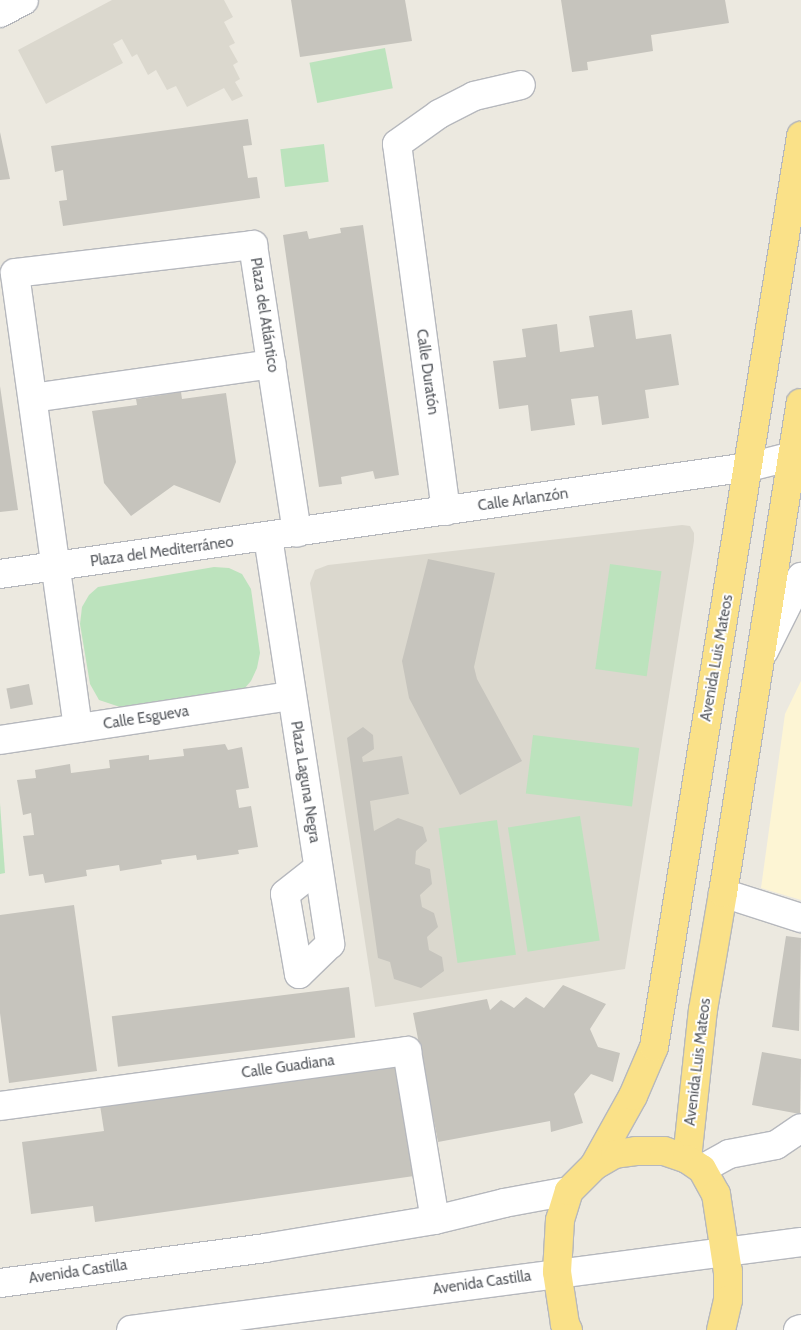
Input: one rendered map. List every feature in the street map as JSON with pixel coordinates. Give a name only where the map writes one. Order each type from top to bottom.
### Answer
[{"type":"highway","name":"Avenida Luis Mateos","points":[[594,1166],[633,1096],[654,1047],[801,136]]},
{"type":"highway","name":"Avenida Luis Mateos","points":[[695,1164],[702,1010],[761,656],[796,466],[801,403]]},
{"type":"highway","points":[[568,1330],[565,1324],[558,1272],[560,1220],[569,1191],[594,1166],[615,1154],[636,1151],[664,1151],[695,1164],[716,1194],[725,1252],[728,1300],[721,1330]]},
{"type":"street","points":[[0,13],[24,0]]},
{"type":"street","name":"Calle Duratón","points":[[446,511],[397,144],[439,114],[474,96],[521,85]]},
{"type":"street","name":"Plaza del Atlántico","points":[[57,567],[33,398],[8,274],[253,246],[297,532]]},
{"type":"street","points":[[33,398],[272,364]]},
{"type":"street","points":[[749,467],[796,466]]},
{"type":"street","name":"Calle Arlanzón","points":[[297,532],[749,467]]},
{"type":"street","name":"Plaza del Mediterráneo","points":[[0,574],[297,532]]},
{"type":"street","points":[[268,537],[291,696]]},
{"type":"street","points":[[57,567],[78,728]]},
{"type":"street","points":[[761,656],[801,577]]},
{"type":"street","name":"Calle Esgueva","points":[[0,740],[291,696]]},
{"type":"street","name":"Plaza Laguna Negra","points":[[291,696],[318,868]]},
{"type":"street","points":[[723,893],[801,918]]},
{"type":"street","name":"Calle Guadiana","points":[[0,1106],[407,1051],[434,1220]]},
{"type":"street","points":[[695,1164],[729,1154],[776,1145],[801,1128]]},
{"type":"street","name":"Avenida Castilla","points":[[0,1283],[265,1248],[434,1220],[504,1203],[569,1191]]},
{"type":"street","name":"Avenida Castilla","points":[[131,1330],[172,1328],[558,1272],[801,1242]]},
{"type":"shaded area","points":[[112,0],[224,0],[233,17],[224,22],[235,43],[229,46],[238,62],[233,65],[240,79],[235,82],[243,96],[232,101],[224,88],[187,107],[176,86],[167,90],[156,70],[148,75],[137,54],[132,57],[122,39],[113,44],[123,63],[46,104],[18,50]]},
{"type":"shaded area","points":[[682,525],[690,526],[694,533],[694,541],[625,969],[375,1007],[310,583],[315,570],[328,565]]},
{"type":"shaded area","points":[[801,681],[801,900],[761,888],[785,714]]},
{"type":"green space","points":[[385,48],[393,88],[317,103],[309,63]]},
{"type":"green space","points":[[324,144],[329,182],[285,187],[280,149]]},
{"type":"green space","points":[[610,564],[661,571],[647,676],[595,669]]},
{"type":"green space","points":[[214,567],[229,568],[242,574],[251,589],[260,653],[257,668],[251,681],[244,689],[120,707],[99,700],[90,684],[80,624],[82,607],[89,595],[98,587]]},
{"type":"green space","points":[[533,735],[639,748],[632,807],[526,794]]},
{"type":"green space","points":[[0,803],[5,873],[0,874]]},
{"type":"green space","points":[[580,816],[600,940],[528,952],[508,827]]},
{"type":"green space","points":[[497,820],[516,955],[458,963],[439,828]]},
{"type":"building","points":[[291,0],[405,0],[412,41],[300,57]]},
{"type":"building","points":[[561,0],[725,0],[729,23],[651,35],[653,51],[587,62],[588,70],[572,72]]},
{"type":"building","points":[[248,119],[252,145],[243,146],[248,178],[257,177],[260,198],[63,226],[59,201],[67,200],[63,170],[55,172],[51,146]]},
{"type":"building","points":[[0,132],[10,179],[0,180]]},
{"type":"building","points":[[363,225],[399,475],[375,479],[373,471],[341,477],[342,484],[319,487],[283,235],[307,231],[309,239],[341,233],[340,228]]},
{"type":"building","points":[[632,310],[636,339],[671,334],[679,385],[645,390],[649,418],[602,425],[598,396],[571,399],[575,425],[531,431],[528,405],[499,409],[493,361],[526,357],[522,329],[557,324],[560,352],[594,347],[589,316]]},
{"type":"building","points":[[0,386],[18,510],[0,512]]},
{"type":"building","points":[[181,392],[182,399],[226,393],[236,462],[220,503],[174,485],[131,516],[104,483],[92,411],[137,405],[136,399]]},
{"type":"building","points":[[428,559],[495,573],[474,667],[477,679],[522,761],[460,795],[409,698],[402,661]]},
{"type":"building","points":[[29,684],[33,705],[10,709],[6,688]]},
{"type":"building","points":[[363,727],[373,735],[374,749],[362,757],[363,762],[402,756],[409,794],[370,801],[374,831],[398,818],[423,827],[427,841],[416,851],[415,864],[430,869],[432,884],[420,895],[422,907],[434,913],[438,927],[427,937],[429,950],[442,957],[444,971],[421,988],[394,979],[390,962],[378,958],[347,738]]},
{"type":"building","points":[[225,744],[228,750],[242,747],[249,788],[236,790],[239,808],[251,806],[258,847],[238,850],[239,854],[197,860],[196,855],[161,860],[162,864],[120,871],[119,865],[86,870],[87,876],[45,883],[43,874],[29,876],[23,836],[34,835],[31,813],[23,815],[17,780],[36,778],[35,770],[70,764],[71,773],[110,768],[109,760],[149,755],[149,760],[184,756],[183,749]]},
{"type":"building","points":[[74,905],[97,1071],[9,1083],[0,1013],[0,915]]},
{"type":"building","points":[[786,936],[801,938],[799,1031],[772,1027]]},
{"type":"building","points":[[563,985],[606,1004],[590,1029],[598,1047],[620,1053],[613,1082],[591,1074],[574,1094],[583,1123],[551,1132],[550,1121],[438,1142],[413,1013],[487,999],[490,1010],[501,1000],[514,1008],[526,997],[544,1008]]},
{"type":"building","points":[[349,987],[355,1038],[118,1067],[112,1016]]},
{"type":"building","points":[[762,1052],[801,1059],[800,1114],[752,1105]]},
{"type":"building","points":[[405,1062],[421,1175],[95,1222],[93,1206],[31,1214],[22,1142],[104,1131],[100,1105]]}]
